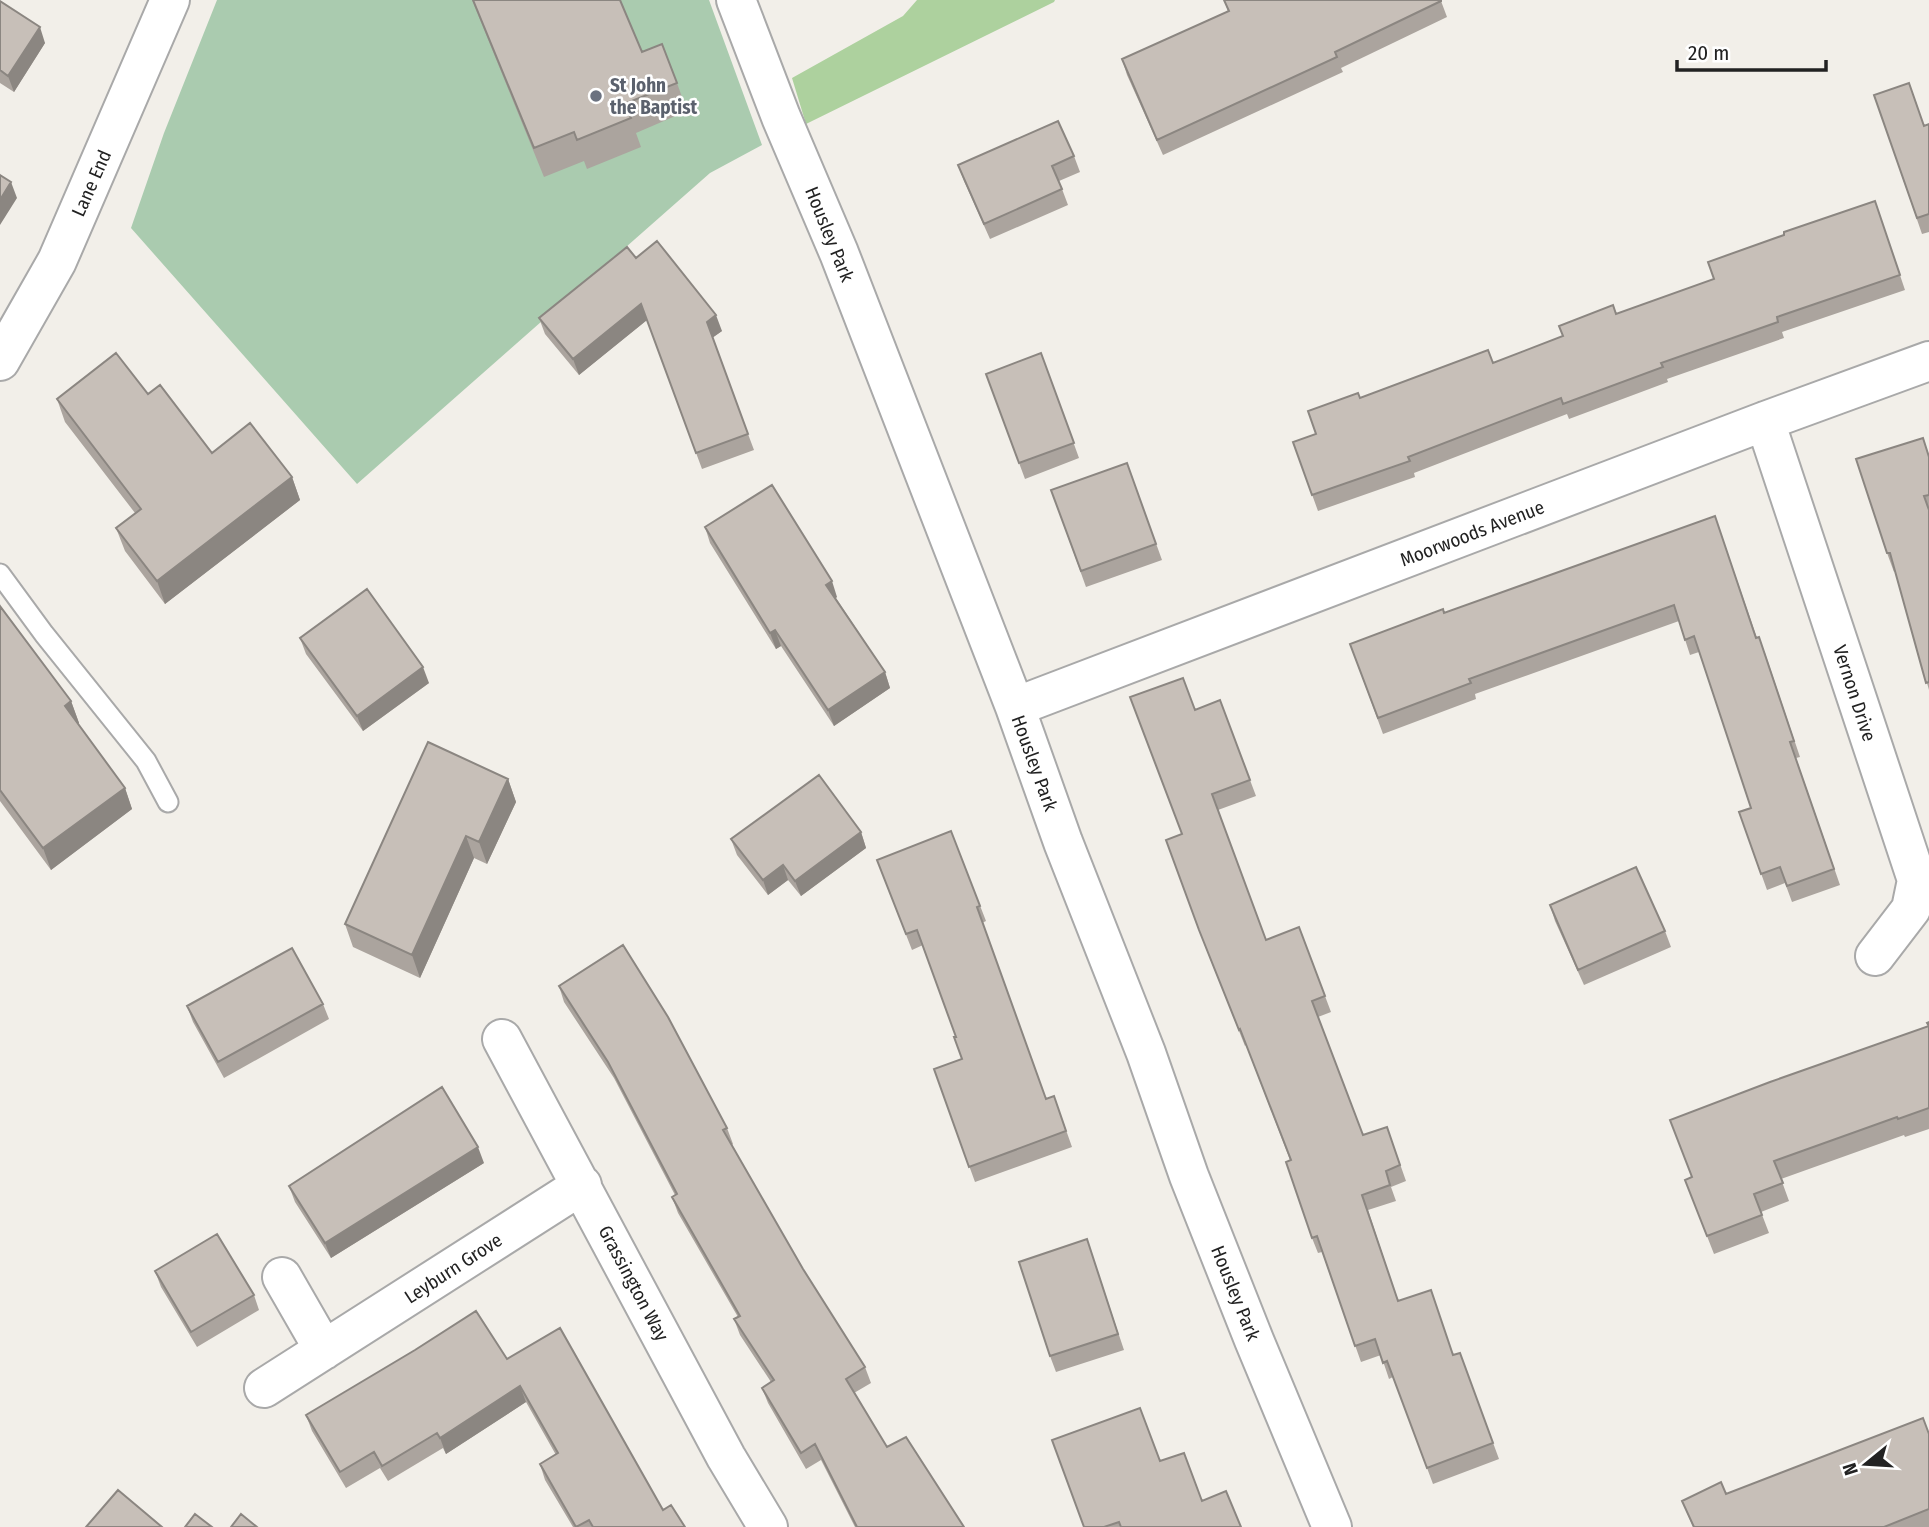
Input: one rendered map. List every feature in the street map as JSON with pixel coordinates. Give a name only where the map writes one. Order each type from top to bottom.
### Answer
[{"type":"street","name":"Lane End","points":[[0,361],[57,261],[170,0]]},
{"type":"street","name":"Housley Park","points":[[736,0],[781,117],[839,253],[1015,707],[1063,842],[1146,1052],[1189,1176],[1332,1527]]},
{"type":"street","name":"Moorwoods Avenue","points":[[1015,707],[1929,361]]},
{"type":"street","name":"Vernon Drive","points":[[1765,421],[1917,880],[1911,909],[1875,956]]},
{"type":"street","name":"Grassington Way","points":[[502,1039],[726,1457],[768,1527]]},
{"type":"street","name":"Leyburn Grove","points":[[264,1388],[582,1185]]},
{"type":"street","points":[[282,1277],[324,1350]]},
{"type":"lane","points":[[0,574],[44,634],[146,761],[168,802]]},
{"type":"green space","points":[[217,0],[709,0],[762,145],[710,173],[357,484],[131,228],[164,133]]},
{"type":"green space","points":[[917,0],[1055,0],[806,124],[792,78],[903,16]]},
{"type":"building","name":"St John the Baptist","points":[[473,0],[620,0],[642,52],[662,44],[677,83],[624,104],[631,118],[577,140],[574,132],[534,148]]},
{"type":"building","points":[[1224,0],[1441,1],[1335,52],[1337,57],[1157,140],[1122,59],[1229,11]]},
{"type":"building","points":[[0,1],[40,27],[8,76],[0,70]]},
{"type":"building","points":[[1909,83],[1924,126],[1929,124],[1929,214],[1917,218],[1874,95]]},
{"type":"building","points":[[1058,121],[1074,156],[1052,166],[1062,189],[984,224],[958,165]]},
{"type":"building","points":[[0,175],[11,182],[0,200]]},
{"type":"building","points":[[1875,201],[1900,275],[1777,317],[1778,322],[1661,363],[1663,367],[1563,404],[1561,398],[1408,457],[1410,461],[1312,495],[1293,442],[1316,434],[1308,411],[1358,393],[1360,398],[1488,350],[1493,363],[1563,336],[1559,326],[1613,305],[1616,314],[1714,279],[1708,262],[1784,235],[1784,232]]},
{"type":"building","points":[[657,241],[716,315],[707,322],[748,434],[696,453],[641,304],[573,359],[539,318],[627,247],[636,258]]},
{"type":"building","points":[[116,353],[148,394],[160,385],[212,453],[250,423],[292,477],[157,581],[116,528],[141,509],[57,399]]},
{"type":"building","points":[[1041,353],[1074,443],[1019,463],[986,374]]},
{"type":"building","points":[[1923,438],[1929,457],[1929,495],[1924,496],[1929,510],[1929,682],[1926,683],[1890,553],[1887,553],[1856,459]]},
{"type":"building","points":[[1127,463],[1156,544],[1081,571],[1051,490]]},
{"type":"building","points":[[772,485],[832,581],[826,585],[885,672],[828,710],[775,630],[770,633],[705,527]]},
{"type":"building","points":[[1715,516],[1756,638],[1759,637],[1794,741],[1790,742],[1834,869],[1787,886],[1780,867],[1761,874],[1739,812],[1751,808],[1694,636],[1685,640],[1674,605],[1469,679],[1471,683],[1378,718],[1350,644],[1443,609],[1444,613]]},
{"type":"building","points":[[367,589],[423,667],[357,716],[300,638]]},
{"type":"building","points":[[0,606],[71,701],[65,706],[125,788],[43,848],[0,790]]},
{"type":"building","points":[[1183,678],[1195,710],[1220,700],[1250,780],[1212,794],[1266,940],[1299,927],[1325,996],[1312,1001],[1363,1135],[1387,1127],[1400,1165],[1386,1171],[1390,1185],[1362,1195],[1398,1301],[1431,1290],[1453,1355],[1460,1353],[1493,1443],[1427,1468],[1387,1361],[1383,1363],[1375,1339],[1355,1346],[1317,1236],[1312,1238],[1286,1162],[1291,1160],[1166,840],[1182,834],[1130,697]]},
{"type":"building","points":[[428,742],[508,779],[479,842],[466,836],[412,955],[345,924]]},
{"type":"building","points":[[819,775],[861,832],[795,881],[783,865],[763,880],[731,839]]},
{"type":"building","points":[[951,831],[980,906],[977,907],[1046,1099],[1054,1096],[1066,1131],[969,1167],[934,1069],[962,1059],[956,1037],[917,930],[906,934],[877,860]]},
{"type":"building","points":[[1636,867],[1665,931],[1578,970],[1550,905]]},
{"type":"building","points":[[623,945],[668,1017],[727,1128],[723,1130],[803,1269],[865,1367],[846,1379],[887,1447],[906,1437],[964,1527],[857,1527],[815,1444],[801,1453],[762,1388],[774,1380],[734,1319],[740,1316],[672,1197],[677,1194],[608,1062],[559,986]]},
{"type":"building","points":[[292,948],[323,1004],[218,1062],[187,1006]]},
{"type":"building","points":[[1929,1026],[1929,1108],[1774,1161],[1783,1183],[1754,1194],[1762,1215],[1707,1236],[1685,1180],[1692,1177],[1670,1120]]},
{"type":"building","points":[[442,1087],[478,1147],[325,1243],[289,1186]]},
{"type":"building","points":[[217,1234],[254,1295],[191,1332],[155,1271]]},
{"type":"building","points":[[1087,1239],[1118,1334],[1050,1356],[1019,1262]]},
{"type":"building","points":[[476,1311],[507,1359],[560,1328],[663,1510],[671,1505],[685,1527],[593,1527],[589,1520],[576,1527],[540,1464],[558,1453],[520,1386],[440,1438],[437,1433],[382,1466],[374,1452],[340,1472],[306,1415]]},
{"type":"building","points":[[1140,1408],[1160,1461],[1184,1453],[1202,1501],[1226,1491],[1241,1527],[1121,1527],[1119,1522],[1104,1527],[1084,1527],[1052,1440]]},
{"type":"building","points":[[1923,1418],[1929,1434],[1929,1509],[1884,1527],[1694,1527],[1682,1501],[1721,1482],[1726,1494]]},
{"type":"building","points":[[118,1490],[162,1527],[86,1527]]},
{"type":"building","points":[[195,1514],[212,1527],[185,1527]]},
{"type":"building","points":[[241,1514],[257,1527],[231,1527]]},
{"type":"place","name":"St John the Baptist","points":[[596,96]]}]
